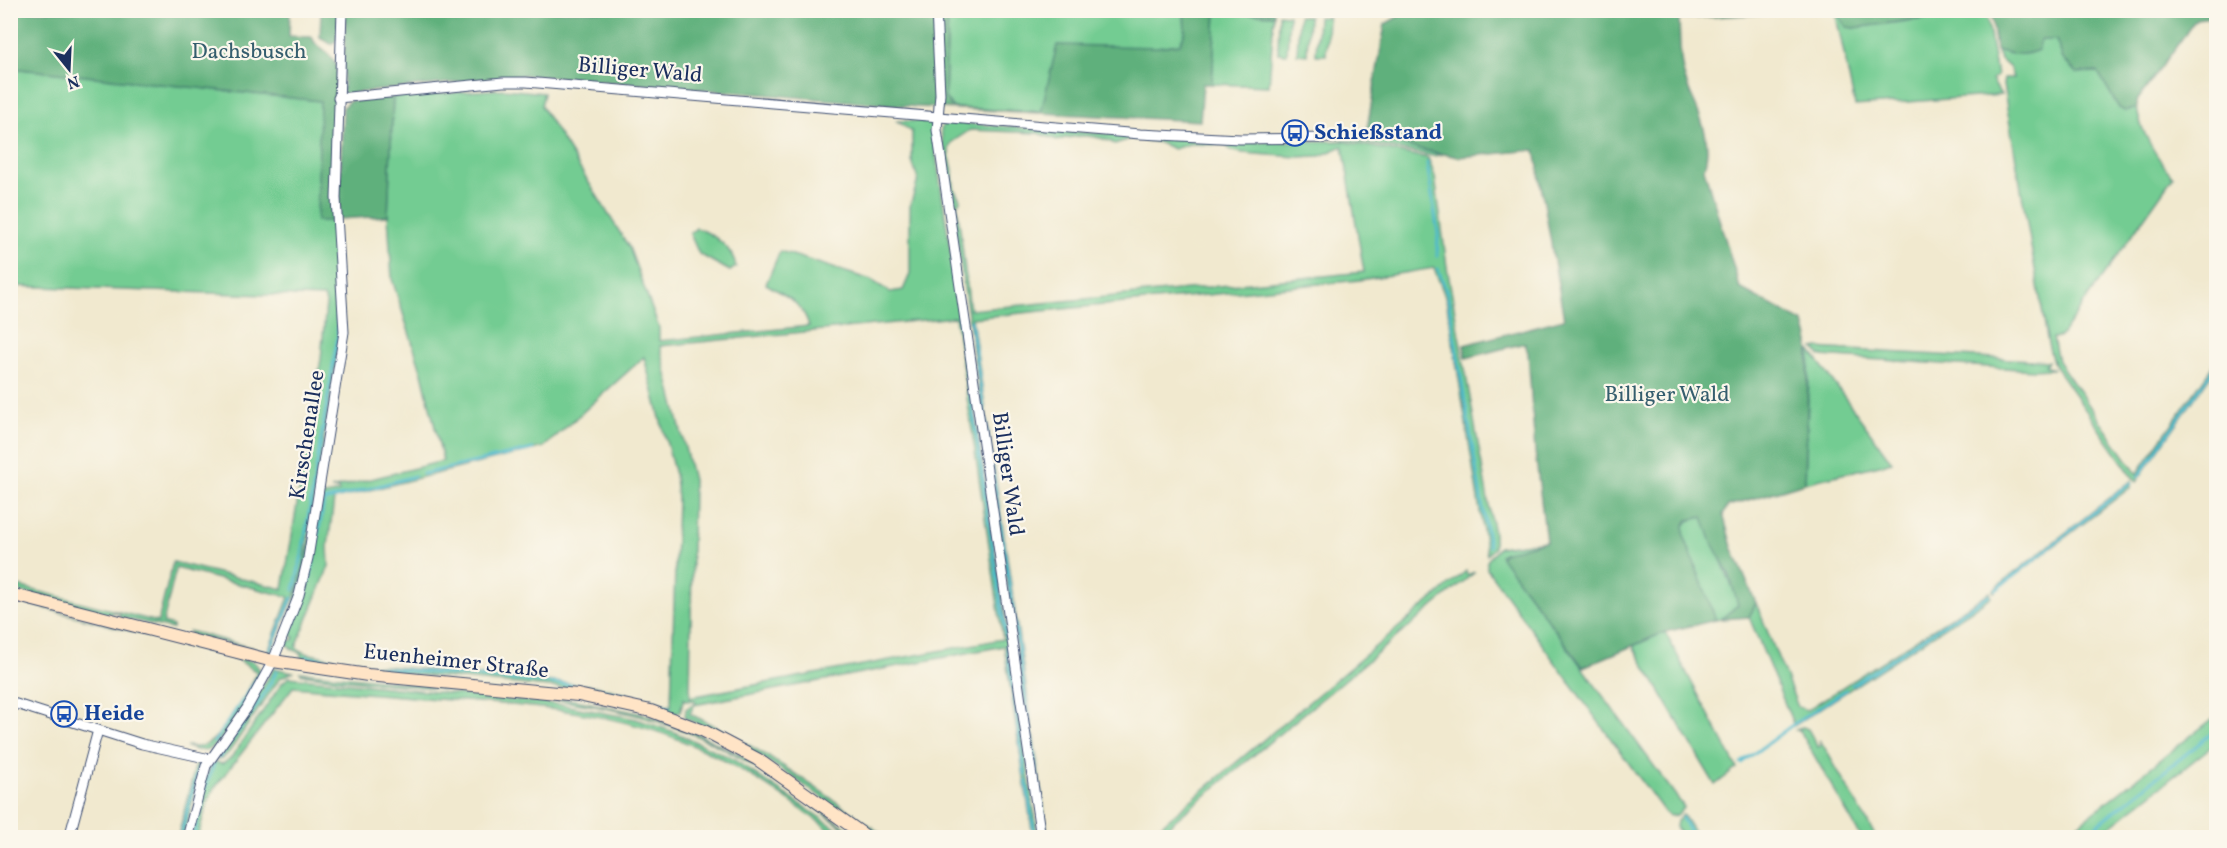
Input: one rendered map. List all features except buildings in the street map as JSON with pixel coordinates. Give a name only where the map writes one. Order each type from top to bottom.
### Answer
[{"type":"main road","name":"Euenheimer Straße","points":[[10,594],[273,661],[368,675],[575,695],[651,711],[704,731],[757,759],[868,837]]},
{"type":"street","name":"Kirschenallee","points":[[187,837],[200,783],[210,759],[247,708],[273,661],[304,578],[344,332],[344,304],[337,226],[338,98],[342,10]]},
{"type":"street","name":"Billiger Wald","points":[[936,10],[938,130],[1041,837]]},
{"type":"street","name":"Billiger Wald","points":[[338,98],[526,82],[939,115],[1140,134],[1239,139],[1334,138]]},
{"type":"street","points":[[10,702],[142,744],[210,759]]},
{"type":"street","points":[[69,837],[98,730]]},
{"type":"green space","points":[[948,10],[945,98],[953,108],[1041,112],[1057,45],[1157,47],[1180,44],[1185,32],[1184,11],[1216,11],[1212,84],[1203,84],[1200,121],[919,107],[524,75],[344,94],[343,90],[346,11]]},
{"type":"green space","name":"Dachsbusch","points":[[11,11],[290,11],[289,36],[312,37],[317,46],[328,53],[337,69],[333,221],[317,221],[320,101],[11,68]]},
{"type":"green space","name":"Dachsbusch","points":[[321,11],[339,11],[337,40],[331,44],[320,37]]},
{"type":"green space","points":[[948,11],[1184,11],[1185,32],[1180,44],[1157,47],[1042,112],[953,108],[945,98]]},
{"type":"green space","points":[[1216,11],[1274,15],[1269,86],[1212,84]]},
{"type":"green space","points":[[1233,11],[1274,11],[1274,15],[1233,13]]},
{"type":"green space","name":"Billiger Wald","points":[[1408,11],[1761,11],[1761,14],[1679,19],[1682,68],[1702,120],[1707,144],[1704,169],[1740,288],[1804,323],[1809,342],[1805,483],[1728,506],[1723,514],[1732,547],[1756,603],[1749,617],[1721,619],[1738,605],[1729,574],[1712,543],[1703,517],[1688,520],[1684,526],[1684,536],[1716,620],[1665,632],[1583,667],[1501,557],[1503,553],[1546,541],[1535,451],[1528,353],[1525,343],[1466,358],[1464,345],[1564,319],[1535,150],[1458,157],[1366,135],[1385,24]]},
{"type":"green space","points":[[1835,11],[1846,26],[1854,28],[1986,11],[1997,76],[1992,80],[2001,95],[1855,106]]},
{"type":"green space","points":[[1836,11],[1858,11],[1858,15],[1863,15],[1901,11],[1974,11],[1854,28],[1846,27]]},
{"type":"green space","points":[[1991,11],[2216,11],[2216,23],[2211,17],[2196,19],[2137,101],[2137,108],[2125,111],[2119,108],[2098,72],[2076,73],[2063,58],[2056,40],[2041,40],[2038,50],[2028,54],[2012,54],[1996,50]]},
{"type":"green space","points":[[1279,14],[1289,15],[1287,54],[1278,53]]},
{"type":"green space","points":[[1299,16],[1309,16],[1307,55],[1297,54]]},
{"type":"green space","points":[[1318,17],[1328,17],[1326,55],[1316,55]]},
{"type":"green space","points":[[2048,38],[2056,40],[2063,58],[2098,71],[2119,108],[2125,111],[2137,108],[2150,145],[2173,177],[2060,337],[2053,338],[2058,361],[2137,474],[2216,361],[2216,368],[2136,482],[2054,365],[2048,344],[2003,85],[2004,78],[2013,78],[2010,68],[2000,59],[1996,50],[2011,54]]},
{"type":"green space","points":[[11,68],[321,101],[317,220],[333,221],[341,331],[304,565],[296,593],[270,653],[190,635],[189,631],[268,652],[289,597],[176,568],[163,623],[173,626],[173,629],[120,617],[119,613],[113,612],[109,615],[11,589],[10,584],[158,622],[173,562],[283,589],[321,359],[326,303],[324,297],[11,286]]},
{"type":"green space","points":[[504,89],[544,93],[541,106],[629,247],[659,328],[659,341],[809,326],[798,306],[766,284],[780,251],[871,280],[890,292],[903,290],[910,274],[910,206],[918,180],[912,161],[912,132],[897,121],[931,121],[1038,837],[1033,837],[1004,646],[694,705],[690,714],[766,756],[886,837],[877,837],[761,757],[685,718],[686,709],[696,702],[695,700],[687,701],[684,698],[680,712],[674,714],[631,700],[580,690],[576,686],[571,689],[357,669],[301,659],[301,653],[292,649],[285,642],[293,640],[294,637],[288,632],[322,496],[339,492],[338,489],[331,489],[443,461],[422,373],[392,279],[388,216],[393,97]],"holes":[[[955,317],[1003,639],[690,697],[693,480],[660,346]],[[644,357],[675,475],[677,499],[671,706],[596,686],[361,664],[305,653],[296,647],[329,566],[328,546],[334,499],[544,447]]]},
{"type":"green space","points":[[393,97],[388,216],[339,219],[343,107],[349,101]]},
{"type":"green space","points":[[944,122],[1227,142],[1343,141],[1428,158],[1435,177],[1447,267],[1494,534],[1494,548],[1487,555],[1446,299],[1434,268],[1360,280],[972,318],[1048,837],[1044,837],[941,130]],"holes":[[[970,130],[1038,133],[1057,140],[1086,136],[1108,140],[1115,144],[1130,139],[1157,142],[1174,149],[1189,144],[1225,145],[1232,151],[1243,153],[1297,157],[1320,156],[1343,146],[1364,272],[970,310],[957,204],[961,200],[954,186],[950,146],[952,142]]]},
{"type":"green space","points":[[1334,130],[1375,137],[1442,155],[1433,156],[1334,137]]},
{"type":"green space","points":[[696,228],[722,243],[731,254],[736,267],[730,271],[699,254],[690,234]]},
{"type":"green space","points":[[1814,348],[2048,361],[2045,365],[2052,369],[2034,370],[1820,356]]},
{"type":"green space","points":[[1810,350],[1892,462],[1805,483]]},
{"type":"green space","points":[[2131,481],[2131,487],[1994,592],[1993,590]]},
{"type":"green space","points":[[1703,517],[1738,600],[1738,605],[1721,619],[1716,620],[1684,536],[1684,526],[1687,521]]},
{"type":"green space","points":[[1546,541],[1500,555],[1684,807],[1677,815],[1670,816],[1665,813],[1487,569],[1487,561],[1499,547]]},
{"type":"green space","points":[[1466,571],[1467,575],[1475,572],[1155,837],[1147,837]]},
{"type":"green space","points":[[1990,592],[1991,597],[1794,726],[1749,617],[1756,603],[1798,707],[1807,710]]},
{"type":"green space","points":[[10,599],[254,662],[260,670],[260,680],[217,743],[206,750],[193,749],[186,746],[203,746],[219,733],[242,701],[257,672],[237,659]]},
{"type":"green space","points":[[1665,632],[1737,768],[1715,785],[1633,646]]},
{"type":"green space","points":[[274,668],[293,672],[280,678],[229,752],[223,758],[217,759]]},
{"type":"green space","points":[[300,672],[575,700],[643,714],[696,733],[744,757],[860,837],[856,837],[786,787],[731,753],[658,721],[574,703],[338,679]]},
{"type":"green space","points":[[289,677],[563,705],[636,719],[674,732],[731,758],[849,837],[840,837],[766,785],[706,751],[632,724],[578,713],[522,706],[293,687],[216,786],[207,802],[198,837],[190,837],[203,783],[213,761],[222,764],[231,758],[282,683]]},
{"type":"green space","points":[[2216,716],[2216,743],[2097,837],[2062,837]]},
{"type":"green space","points":[[1803,727],[1808,729],[1818,747],[1822,745],[1819,740],[1823,745],[1876,837],[1861,837],[1800,731],[1796,730]]},
{"type":"green space","points":[[196,763],[200,771],[184,837],[178,837]]},
{"type":"green space","points":[[1683,815],[1697,837],[1682,837],[1676,827],[1677,821]]},
{"type":"waterway","points":[[1427,163],[1438,234],[1437,256]]},
{"type":"waterway","points":[[1438,269],[1447,293],[1489,546]]},
{"type":"waterway","points":[[294,590],[302,555],[338,335],[337,293]]},
{"type":"waterway","points":[[959,317],[1006,638]]},
{"type":"waterway","points":[[971,321],[1046,838]]},
{"type":"waterway","points":[[2138,477],[2216,365]]},
{"type":"waterway","points":[[423,474],[533,449]]},
{"type":"waterway","points":[[292,627],[311,574],[324,501],[415,476]]},
{"type":"waterway","points":[[1996,590],[2131,483]]},
{"type":"waterway","points":[[1852,685],[1989,595]]},
{"type":"waterway","points":[[270,650],[292,598]]},
{"type":"waterway","points":[[1007,646],[1025,775]]},
{"type":"waterway","points":[[306,657],[359,666],[572,685]]},
{"type":"waterway","points":[[219,757],[261,699],[277,671]]},
{"type":"waterway","points":[[214,742],[259,676]]},
{"type":"waterway","points":[[578,686],[624,695],[670,708]]},
{"type":"waterway","points":[[1741,763],[1791,726],[1846,690]]},
{"type":"waterway","points":[[2081,838],[2216,730]]},
{"type":"waterway","points":[[204,791],[214,764]]},
{"type":"waterway","points":[[180,838],[198,769]]},
{"type":"waterway","points":[[1026,780],[1035,838]]},
{"type":"waterway","points":[[193,838],[201,803]]},
{"type":"waterway","points":[[1682,818],[1693,838]]},
{"type":"place","name":"Schießstand","points":[[1295,133]]},
{"type":"place","name":"Heide","points":[[64,714]]}]
